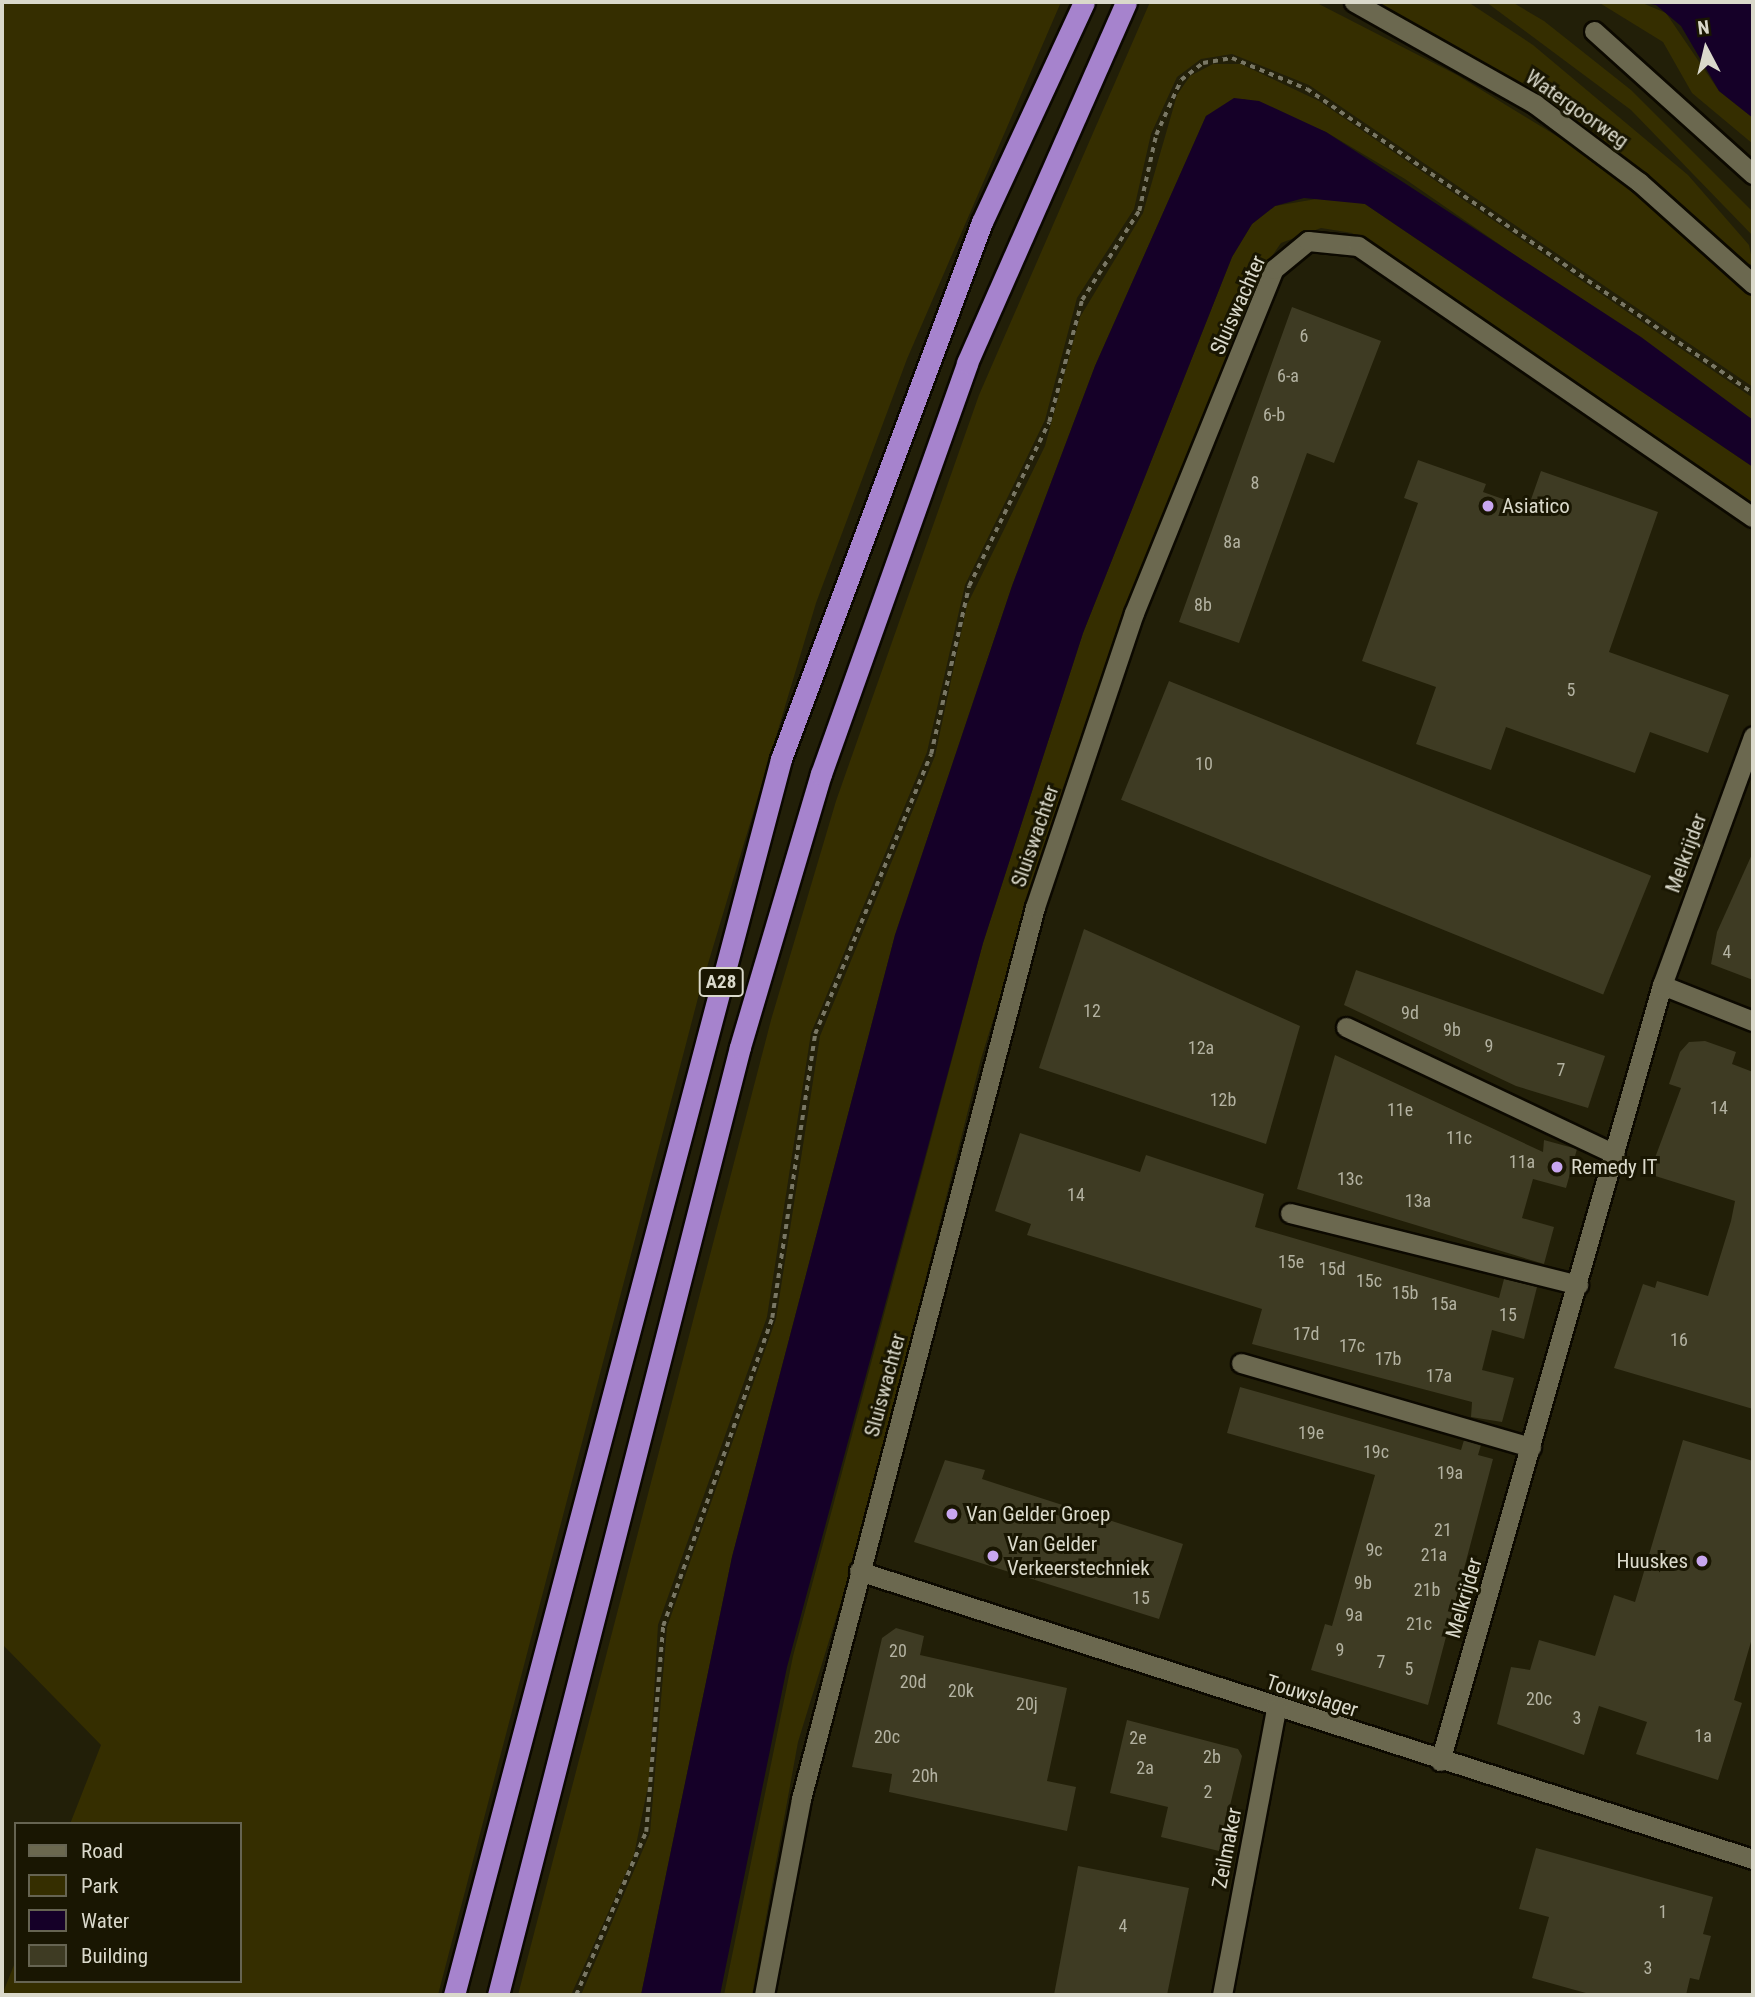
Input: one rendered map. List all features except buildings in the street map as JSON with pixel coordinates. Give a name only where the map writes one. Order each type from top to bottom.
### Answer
[{"type":"highway","name":"A28","points":[[454,1995],[781,759],[982,222],[1084,2]]},
{"type":"highway","name":"A28","points":[[499,1995],[740,1048],[821,774],[967,363],[1126,2]]},
{"type":"street","name":"Watergoorweg","points":[[1354,2],[1545,112],[1648,190],[1753,283]]},
{"type":"street","points":[[1594,31],[1753,174]]},
{"type":"street","name":"Sluiswachter","points":[[764,1995],[801,1798],[1035,906],[1134,613],[1274,270],[1286,256],[1308,242],[1358,246],[1753,517]]},
{"type":"street","name":"Melkrijder","points":[[1440,1760],[1662,985],[1753,736]]},
{"type":"street","points":[[1662,985],[1753,1021]]},
{"type":"street","points":[[1346,1027],[1615,1154]]},
{"type":"street","points":[[1290,1213],[1578,1285]]},
{"type":"street","points":[[1241,1363],[1531,1447]]},
{"type":"street","name":"Touwslager","points":[[859,1571],[1276,1709],[1753,1859]]},
{"type":"street","name":"Zeilmaker","points":[[1222,1995],[1276,1709]]},
{"type":"path","points":[[576,1995],[646,1832],[663,1626],[772,1318],[815,1034],[931,754],[969,586],[1045,433],[1082,300],[1139,211],[1156,135],[1181,80],[1203,63],[1232,58],[1307,89],[1753,393]]},
{"type":"green space","points":[[2,2],[1061,2],[907,359],[816,603],[699,994],[438,1995],[2,1995],[14,1965],[14,1983],[242,1983],[242,1822],[71,1822],[101,1745],[2,1644]]},
{"type":"green space","points":[[1150,2],[1315,2],[1457,75],[1601,163],[1753,293],[1753,387],[1309,85],[1232,54],[1201,59],[1177,77],[1151,134],[1134,209],[1077,298],[1045,420],[965,585],[927,752],[811,1033],[767,1317],[658,1625],[649,1781],[634,1855],[571,1995],[518,1995],[771,1020],[836,801],[979,395]]},
{"type":"green space","points":[[1369,2],[1468,2],[1533,45],[1688,175],[1749,245],[1753,264],[1746,265],[1675,205]]},
{"type":"green space","points":[[1486,2],[1512,2],[1544,21],[1631,90],[1753,212],[1753,236],[1631,110]]},
{"type":"green space","points":[[1598,2],[1640,2],[1666,13],[1719,91],[1753,118],[1753,144],[1692,93],[1663,42]]},
{"type":"green space","points":[[1213,64],[1241,64],[1319,101],[1753,398],[1753,420],[1405,179],[1326,132],[1244,99],[1206,116],[1095,366],[1012,586],[895,935],[732,1557],[641,1995],[581,1995],[650,1833],[667,1627],[776,1319],[820,1036],[935,756],[967,605],[1045,446],[1080,317],[1143,213],[1177,95],[1190,76]]},
{"type":"green space","points":[[1334,196],[1365,204],[1753,467],[1753,505],[1352,233],[1321,228],[1281,243],[1257,278],[1071,767],[981,1059],[859,1543],[798,1742],[752,1995],[724,1995],[793,1656],[983,943],[1083,633],[1232,257],[1252,224],[1275,206]]},
{"type":"water","points":[[1640,2],[1753,2],[1753,118],[1719,91],[1681,26],[1656,5]]},
{"type":"water","points":[[1234,98],[1259,101],[1326,132],[1641,337],[1753,420],[1753,467],[1365,204],[1304,198],[1275,206],[1252,224],[1232,257],[1083,633],[983,943],[787,1667],[720,1995],[641,1995],[732,1557],[895,935],[1012,586],[1095,366],[1206,116]]},
{"type":"place","name":"Asiatico","points":[[1488,506]]},
{"type":"place","name":"Remedy IT","points":[[1557,1167]]},
{"type":"place","name":"Van Gelder Groep","points":[[952,1514]]},
{"type":"place","name":"Van Gelder Verkeerstechniek","points":[[993,1556]]},
{"type":"place","name":"Huuskes","points":[[1702,1561]]}]
